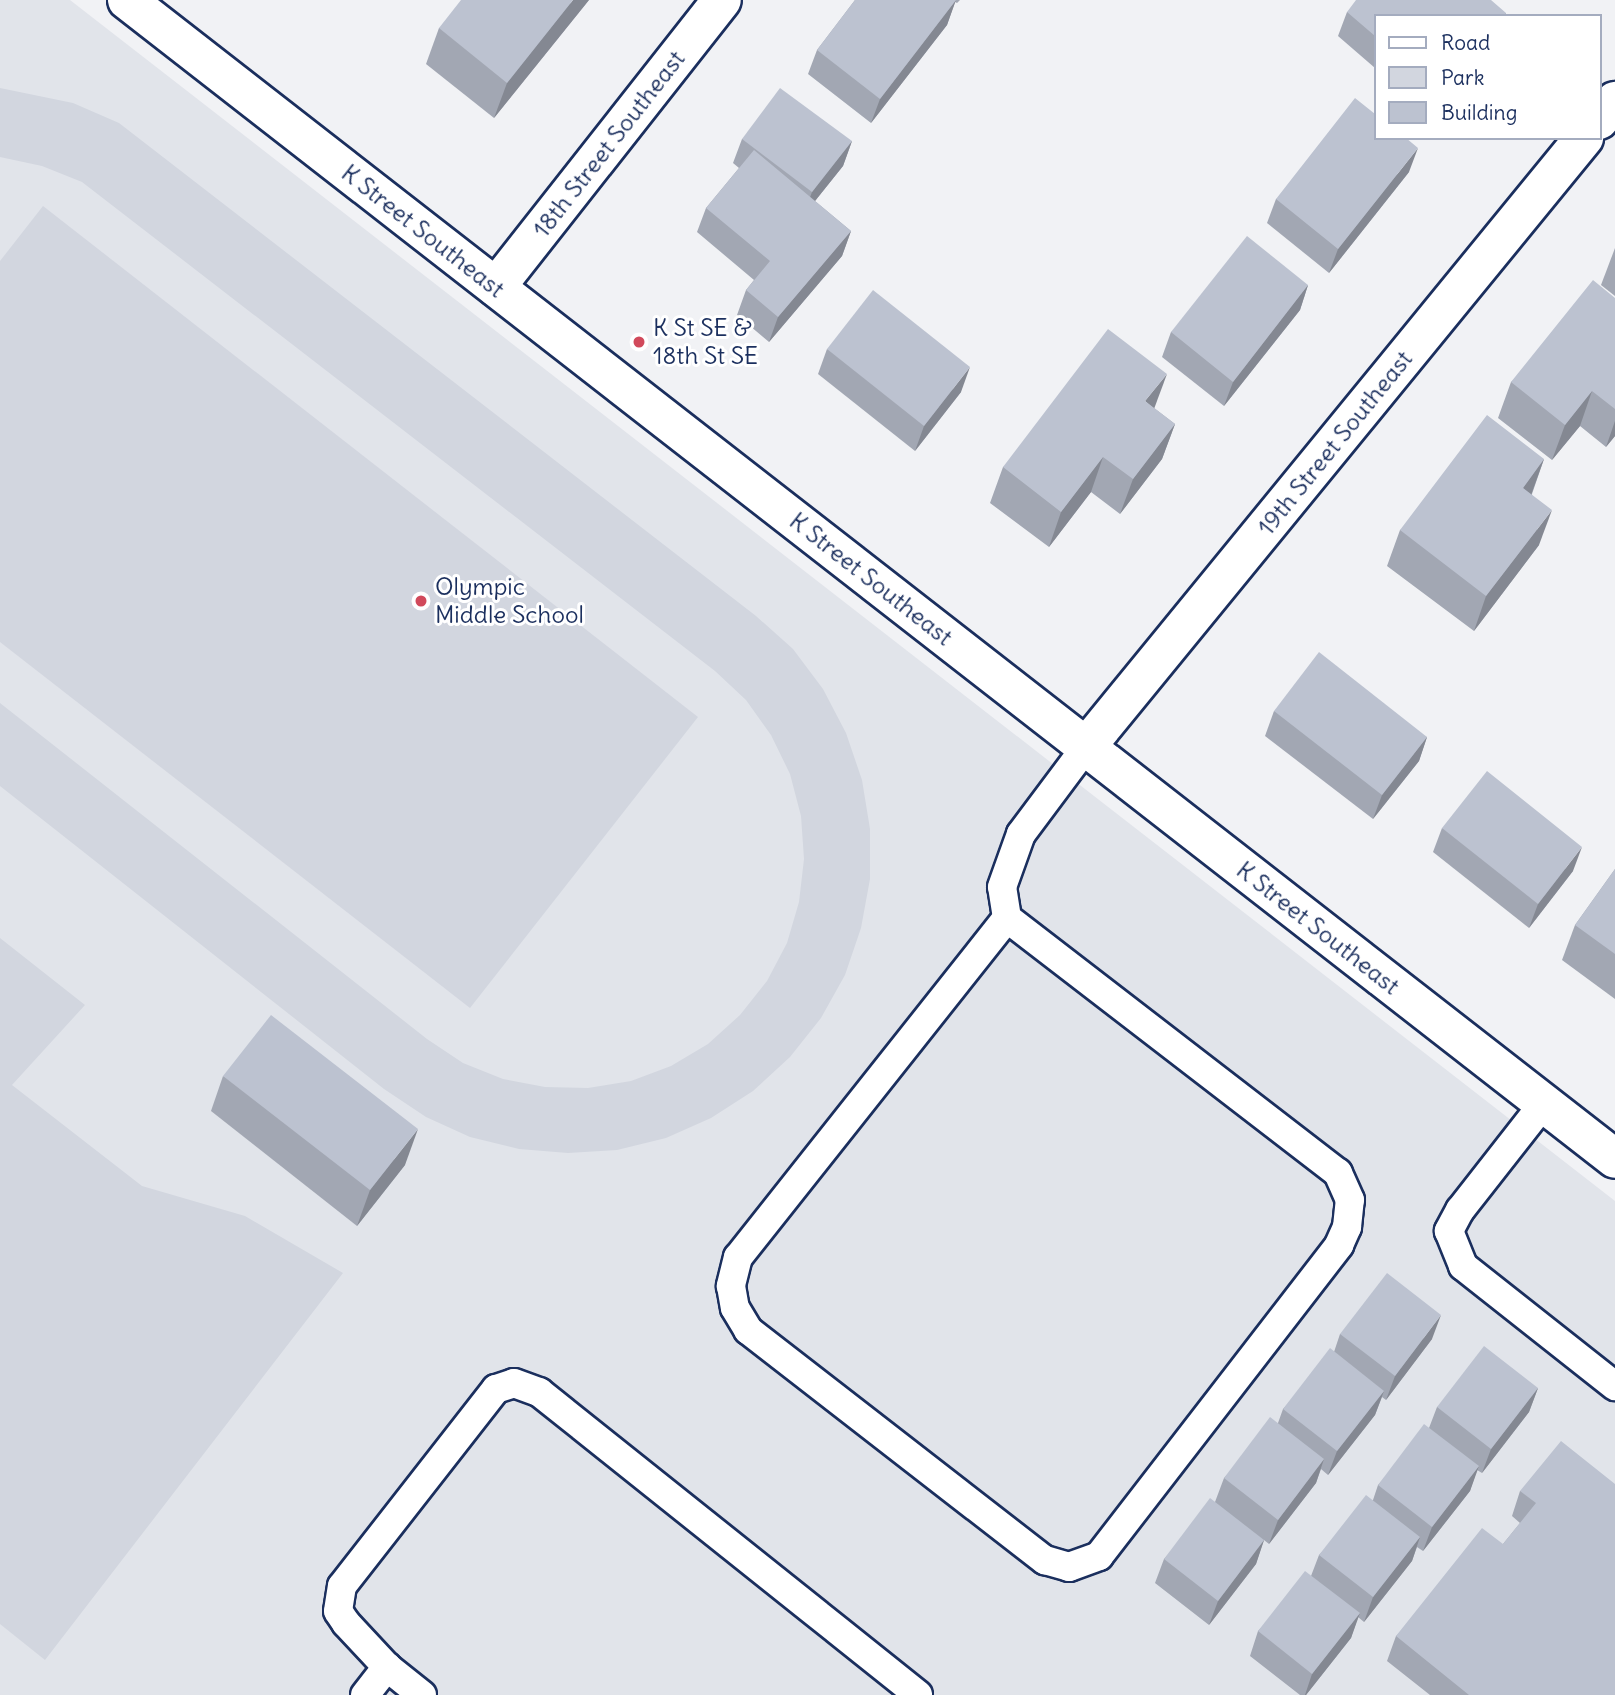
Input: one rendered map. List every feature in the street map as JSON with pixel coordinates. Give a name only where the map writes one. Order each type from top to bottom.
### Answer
[{"type":"street","name":"K Street Southeast","points":[[127,0],[1615,1159]]},
{"type":"street","name":"18th Street Southeast","points":[[496,288],[722,0]]},
{"type":"street","points":[[1601,118],[1615,100]]},
{"type":"street","name":"19th Street Southeast","points":[[1086,747],[1582,140]]},
{"type":"lane","points":[[1007,918],[738,1257],[731,1286],[735,1308],[748,1329],[1045,1560],[1069,1567],[1099,1556],[1314,1277],[1347,1227],[1350,1200],[1338,1174],[1007,918],[1002,887],[1021,834],[1086,747]]},
{"type":"lane","points":[[1544,1103],[1460,1210],[1449,1231],[1463,1266],[1615,1386]]},
{"type":"lane","points":[[422,1695],[387,1667],[338,1611],[342,1586],[496,1389],[514,1383],[539,1392],[919,1695]]},
{"type":"lane","points":[[365,1695],[387,1667]]},
{"type":"shaded area","name":"Olympic Middle School","points":[[0,0],[70,0],[1615,1201],[1615,1695],[0,1695]]},
{"type":"green space","points":[[0,88],[73,103],[119,123],[756,616],[793,649],[823,689],[846,733],[862,780],[870,829],[870,879],[861,928],[845,975],[821,1018],[790,1057],[753,1091],[711,1118],[666,1138],[617,1150],[568,1153],[519,1149],[470,1137],[426,1117],[384,1089],[0,786],[0,703],[427,1039],[463,1063],[503,1079],[545,1087],[588,1088],[631,1081],[671,1066],[708,1044],[740,1015],[767,981],[787,943],[799,902],[804,859],[801,816],[790,774],[771,735],[746,700],[715,671],[82,182],[42,166],[0,157]]},
{"type":"green space","points":[[43,206],[698,717],[470,1008],[0,642],[0,261]]},
{"type":"green space","points":[[0,938],[85,1005],[12,1085],[142,1186],[245,1216],[343,1273],[45,1660],[0,1624]]},
{"type":"building","points":[[461,0],[573,0],[507,83],[439,28]]},
{"type":"building","points":[[855,0],[956,0],[880,99],[817,50]]},
{"type":"building","points":[[1356,0],[1491,0],[1506,13],[1374,14],[1374,35],[1347,12]]},
{"type":"building","points":[[780,88],[852,141],[812,192],[742,139]]},
{"type":"building","points":[[1355,98],[1374,113],[1374,140],[1408,140],[1418,148],[1338,249],[1276,199]]},
{"type":"building","points":[[754,150],[851,231],[778,317],[746,290],[770,261],[706,208]]},
{"type":"building","points":[[1247,236],[1308,285],[1233,382],[1171,332]]},
{"type":"building","points":[[1593,280],[1615,298],[1615,409],[1592,391],[1565,425],[1511,382]]},
{"type":"building","points":[[873,290],[970,367],[924,426],[827,349]]},
{"type":"building","points":[[1108,329],[1167,374],[1145,401],[1175,424],[1133,479],[1103,457],[1061,512],[1003,467]]},
{"type":"building","points":[[1487,415],[1544,459],[1523,488],[1552,510],[1486,596],[1400,530]]},
{"type":"building","points":[[1319,652],[1427,737],[1382,795],[1274,711]]},
{"type":"building","points":[[1487,771],[1582,847],[1538,904],[1442,828]]},
{"type":"building","points":[[1615,869],[1615,954],[1575,925]]},
{"type":"building","points":[[271,1015],[418,1129],[370,1190],[223,1076]]},
{"type":"building","points":[[1387,1273],[1441,1315],[1395,1376],[1340,1334]]},
{"type":"building","points":[[1484,1346],[1538,1388],[1491,1449],[1437,1407]]},
{"type":"building","points":[[1330,1348],[1384,1391],[1337,1451],[1283,1409]]},
{"type":"building","points":[[1270,1417],[1324,1459],[1278,1520],[1224,1478]]},
{"type":"building","points":[[1424,1424],[1479,1466],[1432,1527],[1378,1485]]},
{"type":"building","points":[[1561,1441],[1615,1484],[1615,1695],[1469,1695],[1396,1636],[1482,1528],[1503,1544],[1536,1503],[1520,1491]]},
{"type":"building","points":[[1366,1495],[1420,1537],[1373,1597],[1319,1555]]},
{"type":"building","points":[[1210,1498],[1264,1540],[1218,1601],[1164,1559]]},
{"type":"building","points":[[1305,1571],[1360,1613],[1312,1674],[1258,1631]]},
{"type":"place","name":"K St SE & 18th St SE","points":[[639,342]]},
{"type":"place","name":"Olympic Middle School","points":[[421,601]]}]
